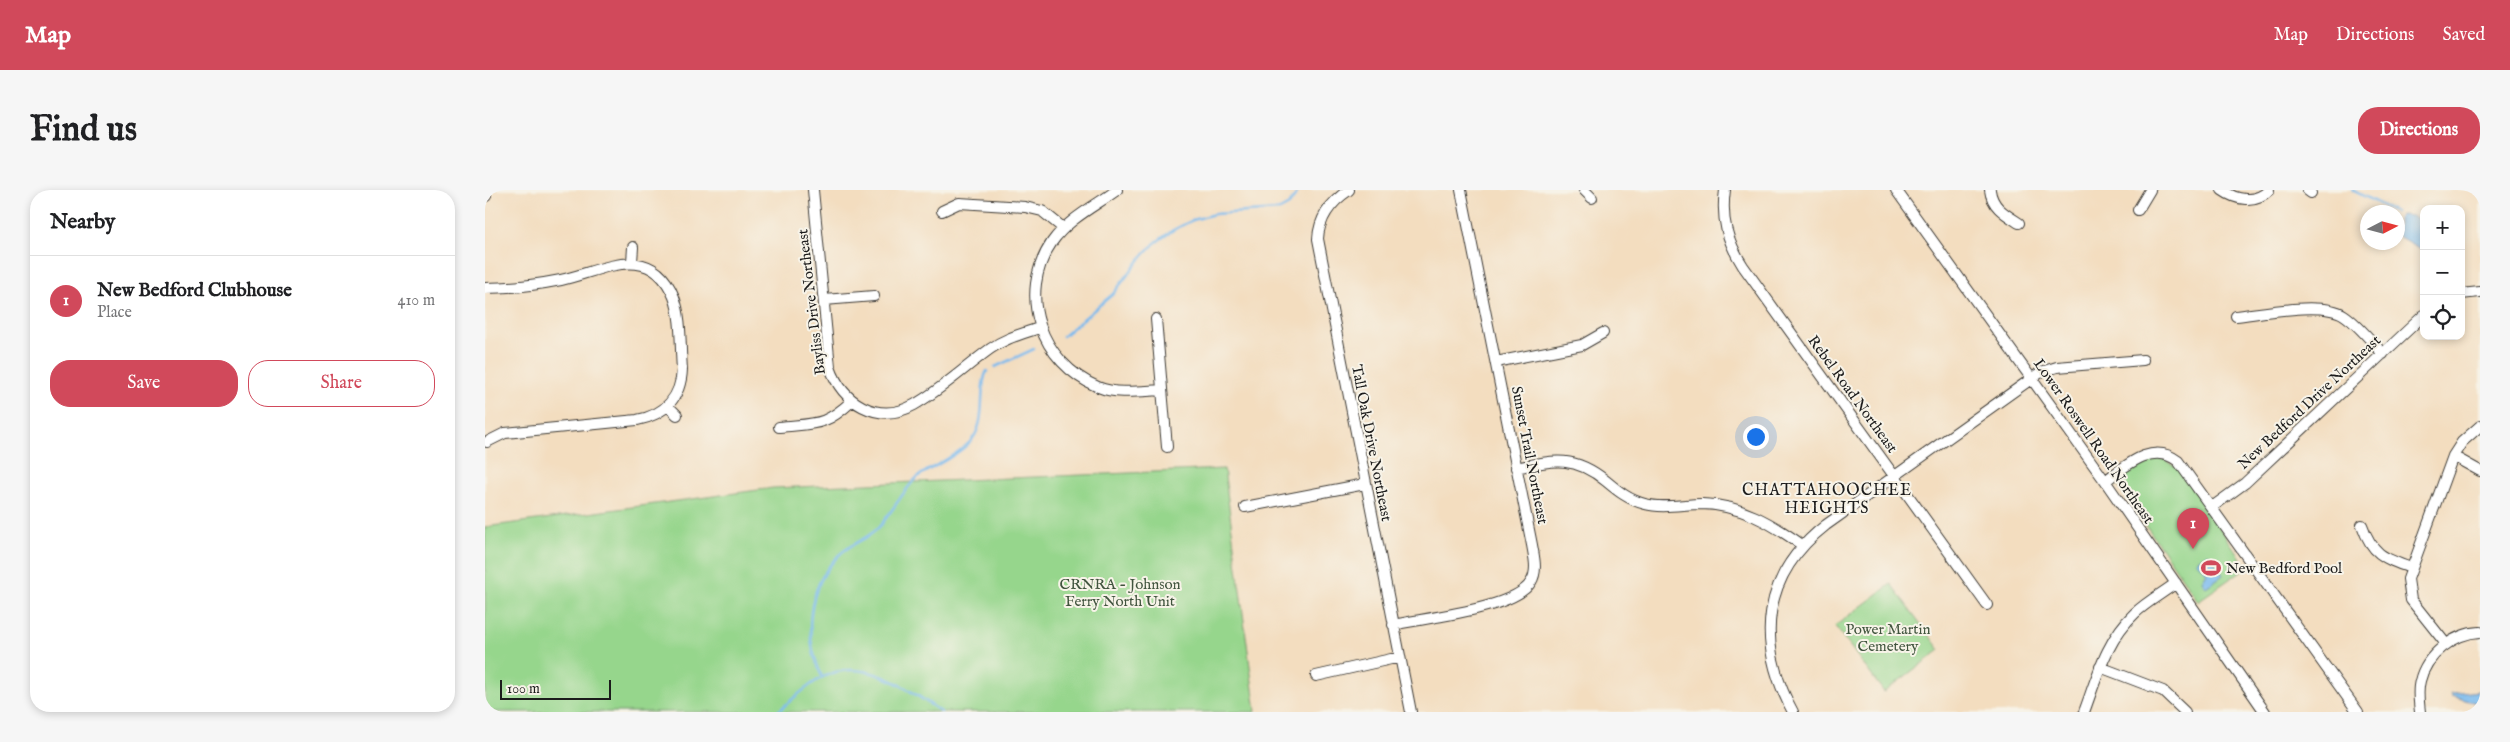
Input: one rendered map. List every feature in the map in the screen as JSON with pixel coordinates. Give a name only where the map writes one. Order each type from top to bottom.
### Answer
[{"type":"street","name":"Bayliss Drive Northeast","points":[[813,190],[830,367],[842,392],[852,401],[877,412],[904,409],[913,405],[1001,342],[1039,328]]},
{"type":"street","points":[[1117,190],[1063,228],[1046,252],[1037,275],[1035,297],[1039,328],[1063,364],[1080,378],[1099,388],[1126,391],[1162,390]]},
{"type":"street","name":"Tall Oak Drive Northeast","points":[[1349,190],[1335,201],[1324,214],[1318,239],[1411,712]]},
{"type":"street","name":"Sunset Trail Northeast","points":[[1393,625],[1511,599],[1527,587],[1534,576],[1535,559],[1461,190]]},
{"type":"street","points":[[1584,190],[1592,198]]},
{"type":"street","name":"Rebel Road Northeast","points":[[1725,190],[1723,213],[1725,228],[1734,252],[1987,605]]},
{"type":"street","name":"Lower Roswell Road Northeast","points":[[1896,190],[2105,481],[2265,712]]},
{"type":"street","points":[[1990,190],[1993,202],[2000,211],[2019,223]]},
{"type":"street","points":[[2138,210],[2150,190]]},
{"type":"street","points":[[2222,190],[2242,199],[2259,197],[2269,190]]},
{"type":"street","points":[[942,211],[959,203],[1025,207],[1042,211],[1063,228]]},
{"type":"street","points":[[632,262],[633,247]]},
{"type":"street","points":[[485,288],[545,283],[619,262],[632,262],[647,267],[664,280],[674,297],[677,307],[682,379],[675,396],[668,406],[657,415],[637,420],[505,432],[487,442]]},
{"type":"street","points":[[2465,294],[2480,292]]},
{"type":"street","points":[[824,300],[875,296]]},
{"type":"street","points":[[2236,316],[2315,309],[2335,311],[2351,321],[2383,354]]},
{"type":"street","points":[[1156,319],[1167,447]]},
{"type":"street","name":"New Bedford Drive Northeast","points":[[2212,507],[2245,483],[2420,319]]},
{"type":"street","points":[[1496,362],[1582,345],[1603,333]]},
{"type":"street","points":[[1793,712],[1775,668],[1770,636],[1770,617],[1772,602],[1781,576],[1803,545],[1894,477],[2046,370],[2057,367],[2143,360]]},
{"type":"street","points":[[779,427],[824,422],[835,417],[852,401]]},
{"type":"street","points":[[668,406],[677,416]]},
{"type":"street","points":[[2446,644],[2411,600],[2408,587],[2411,568],[2453,456],[2462,442],[2480,426]]},
{"type":"street","points":[[2105,481],[2142,456],[2161,453],[2178,461],[2358,712]]},
{"type":"street","points":[[2453,456],[2480,471]]},
{"type":"street","points":[[1516,468],[1559,461],[1574,462],[1594,472],[1636,502],[1652,506],[1700,504],[1734,508],[1768,522],[1803,545]]},
{"type":"street","points":[[1245,507],[1365,484]]},
{"type":"street","points":[[2362,525],[2372,547],[2378,554],[2411,568]]},
{"type":"street","points":[[2083,712],[2114,639],[2129,619],[2146,603],[2176,583]]},
{"type":"street","points":[[2420,712],[2419,689],[2422,674],[2431,658],[2446,644],[2463,634],[2480,632]]},
{"type":"street","points":[[1316,676],[1400,657]]},
{"type":"street","points":[[2101,666],[2163,691],[2185,712]]},
{"type":"green space","points":[[2154,457],[2166,460],[2179,469],[2247,567],[2198,601],[2116,482],[2127,469]]},
{"type":"green space","name":"CRNRA - Johnson Ferry North Unit","points":[[1224,469],[1256,712],[485,712],[485,527],[773,488]]},
{"type":"green space","name":"Power Martin Cemetery","points":[[1891,584],[1940,650],[1884,692],[1835,626]]},
{"type":"water","points":[[2405,215],[2413,216],[2420,220],[2420,249],[2405,240]]},
{"type":"water","name":"New Bedford Pool","points":[[2208,553],[2223,575],[2206,587],[2202,581],[2207,573],[2196,561]]},
{"type":"water","points":[[2480,691],[2480,704],[2451,696],[2450,694]]},
{"type":"waterway","points":[[1063,336],[1113,294],[1140,259],[1155,243],[1173,230],[1193,220],[1214,214],[1280,210],[1289,205],[1299,190]]},
{"type":"waterway","points":[[2352,190],[2381,205]]},
{"type":"waterway","points":[[995,367],[1034,349]]},
{"type":"waterway","points":[[822,677],[816,661],[810,629],[814,597],[820,582],[828,568],[839,555],[877,529],[914,480],[958,453],[969,443],[979,426],[984,378],[987,371]]},
{"type":"waterway","points":[[777,712],[823,677],[839,671],[855,670],[870,672],[900,685],[941,712]]},
{"type":"place","name":"New Bedford Clubhouse","points":[[2193,549]]},
{"type":"place","name":"New Bedford Pool","points":[[2211,568]]},
{"type":"district","name":"CHATTAHOOCHEE HEIGHTS","points":[[1827,498]]}]
